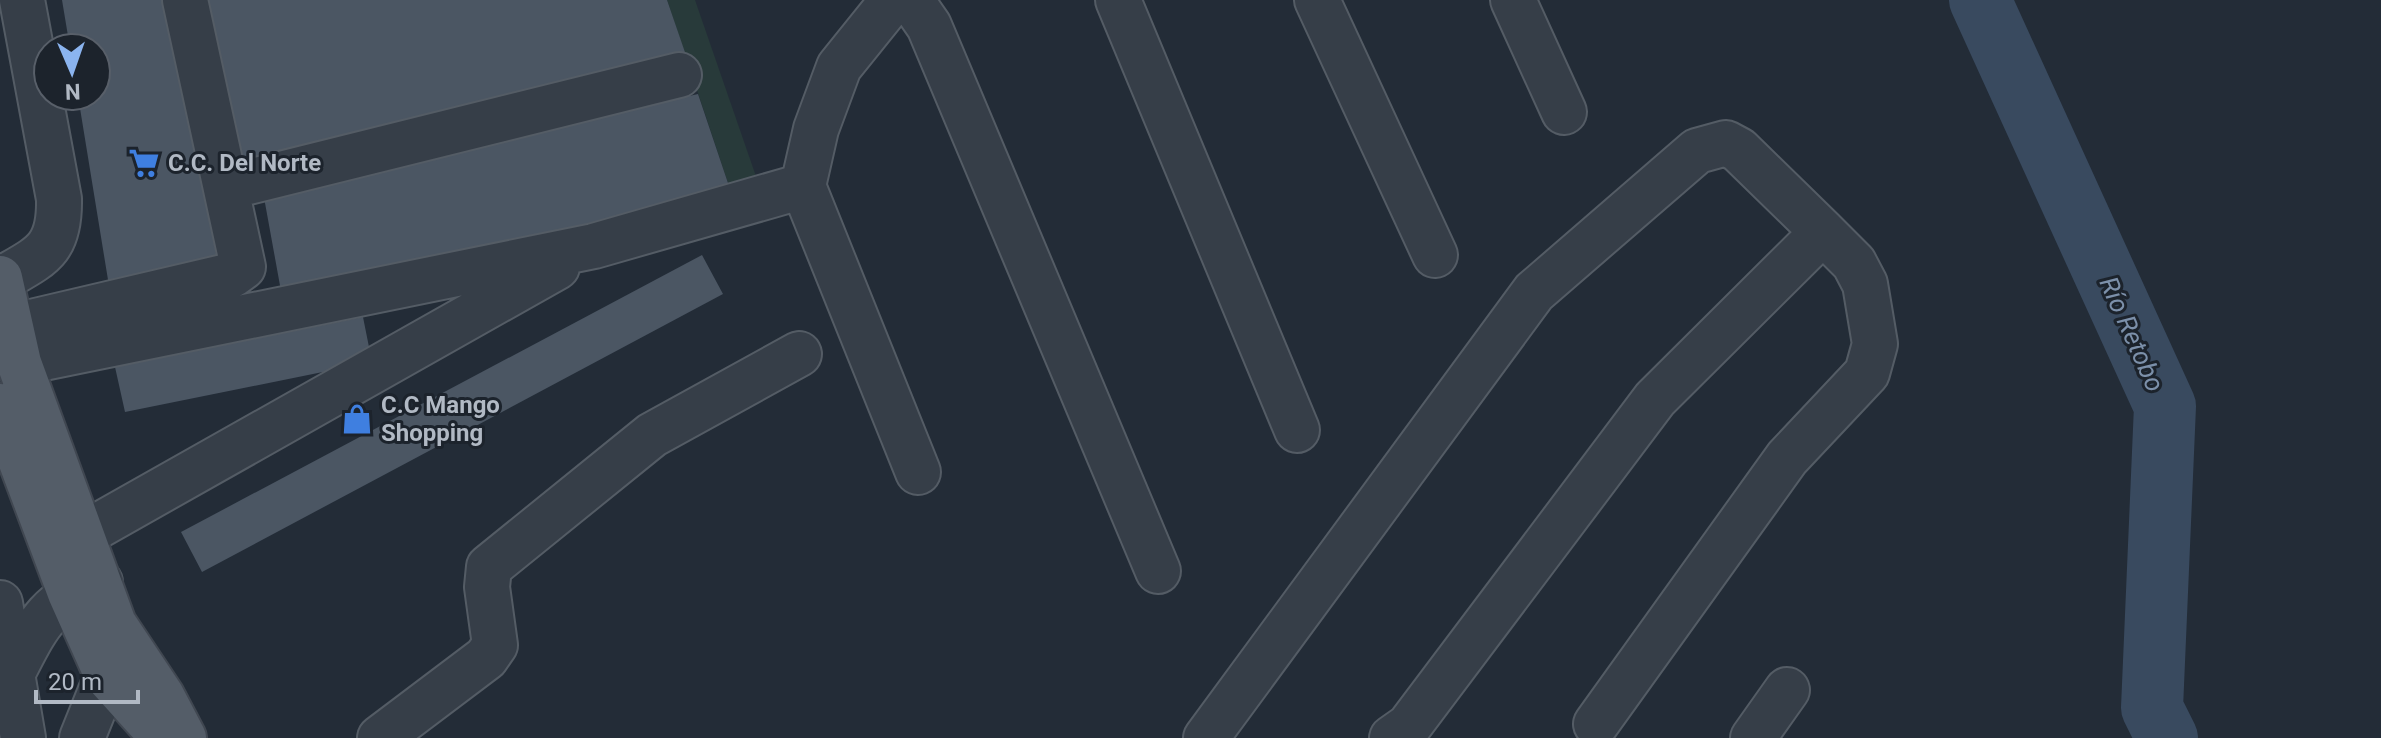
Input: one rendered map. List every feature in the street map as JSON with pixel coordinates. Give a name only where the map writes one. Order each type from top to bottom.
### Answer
[{"type":"main road","points":[[0,279],[14,345],[82,535],[85,588],[107,676],[164,738]]},
{"type":"main road","points":[[0,406],[85,588],[114,624],[162,696],[184,738]]},
{"type":"street","points":[[0,279],[44,254],[54,242],[60,222],[59,199],[22,0]]},
{"type":"street","points":[[14,345],[238,272],[243,267],[185,0]]},
{"type":"street","points":[[893,0],[839,67],[816,129],[803,186],[918,472]]},
{"type":"street","points":[[911,0],[929,26],[1158,571]]},
{"type":"street","points":[[1118,0],[1297,430]]},
{"type":"street","points":[[1317,0],[1435,255]]},
{"type":"street","points":[[1513,0],[1564,112]]},
{"type":"street","points":[[228,187],[679,75]]},
{"type":"street","points":[[1206,738],[1534,292],[1697,151],[1726,143],[1739,150],[1854,263],[1865,284],[1875,344],[1867,373],[1787,458],[1596,724]]},
{"type":"street","points":[[14,345],[594,246],[803,186]]},
{"type":"street","points":[[1392,738],[1409,726],[1655,399],[1823,232]]},
{"type":"street","points":[[82,535],[594,246]]},
{"type":"street","points":[[380,738],[486,658],[495,645],[487,587],[489,567],[652,435],[799,354]]},
{"type":"street","points":[[12,674],[39,622],[85,588]]},
{"type":"street","points":[[0,603],[23,738]]},
{"type":"street","points":[[82,738],[107,676],[114,624]]},
{"type":"street","points":[[1753,738],[1787,690]]},
{"type":"shaded area","points":[[667,0],[695,0],[759,185],[731,192]]},
{"type":"building","name":"C.C. Del Norte","points":[[62,0],[168,0],[219,269],[109,286],[81,112],[112,112],[112,32],[67,32]]},
{"type":"building","points":[[196,0],[667,0],[688,61],[229,171]]},
{"type":"building","points":[[698,94],[731,192],[281,291],[263,192]]},
{"type":"building","points":[[702,255],[723,294],[202,572],[181,532]]},
{"type":"building","points":[[363,317],[372,362],[125,412],[115,367]]},
{"type":"waterway","name":"Río Retobo","points":[[1980,0],[2165,406],[2152,708],[2167,738]]},
{"type":"place","name":"C.C. Del Norte","points":[[144,163]]},
{"type":"place","name":"C.C Mango Shopping","points":[[357,419]]}]
